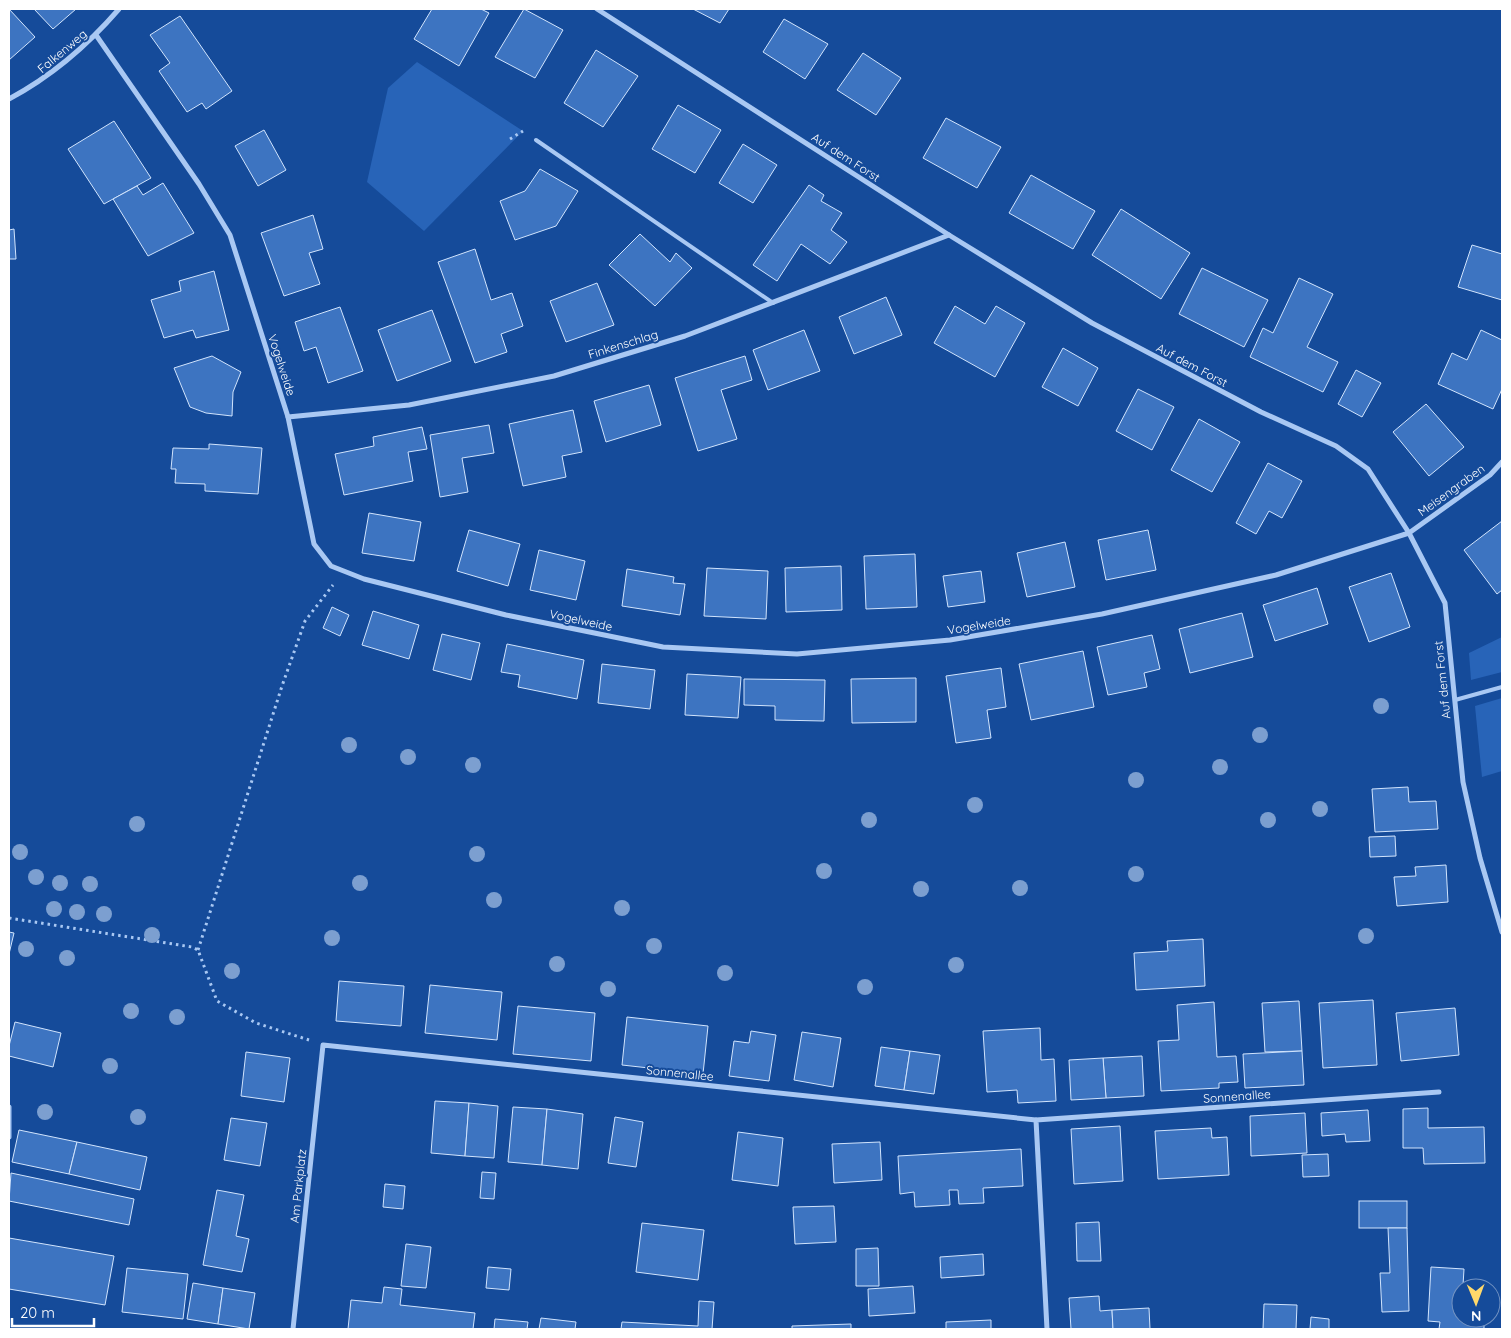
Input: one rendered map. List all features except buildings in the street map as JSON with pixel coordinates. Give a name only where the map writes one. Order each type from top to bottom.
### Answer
[{"type":"street","name":"Falkenweg","points":[[9,99],[42,81],[96,35],[119,9]]},
{"type":"street","name":"Auf dem Forst","points":[[597,9],[1092,323],[1261,412],[1336,446],[1368,469],[1409,533],[1445,603],[1463,782],[1470,819],[1502,932]]},
{"type":"street","name":"Vogelweide","points":[[96,35],[199,184],[230,235],[288,417],[314,544],[331,566],[364,579],[506,615],[663,647],[797,654],[950,640],[1102,614],[1276,575],[1409,533]]},
{"type":"street","name":"Finkenschlag","points":[[288,417],[409,405],[554,376],[685,336],[949,234]]},
{"type":"street","name":"Meisengraben","points":[[1409,533],[1490,475],[1502,462]]},
{"type":"street","name":"Sonnenallee","points":[[323,1045],[1036,1120],[1439,1092]]},
{"type":"street","name":"Am Parkplatz","points":[[293,1329],[323,1045]]},
{"type":"street","points":[[9,1107],[9,1137]]},
{"type":"street","points":[[1036,1120],[1047,1329]]},
{"type":"lane","points":[[536,140],[774,303]]},
{"type":"lane","points":[[1454,700],[1502,687]]},
{"type":"path","points":[[198,950],[282,686],[305,621],[345,571]]},
{"type":"path","points":[[9,918],[192,946],[198,950],[217,1001],[256,1023],[323,1045]]},
{"type":"shaded area","points":[[417,62],[523,131],[424,231],[367,182],[388,88]]},
{"type":"shaded area","points":[[1502,637],[1502,672],[1471,680],[1469,653]]},
{"type":"shaded area","points":[[1502,698],[1502,771],[1482,777],[1475,706]]}]
